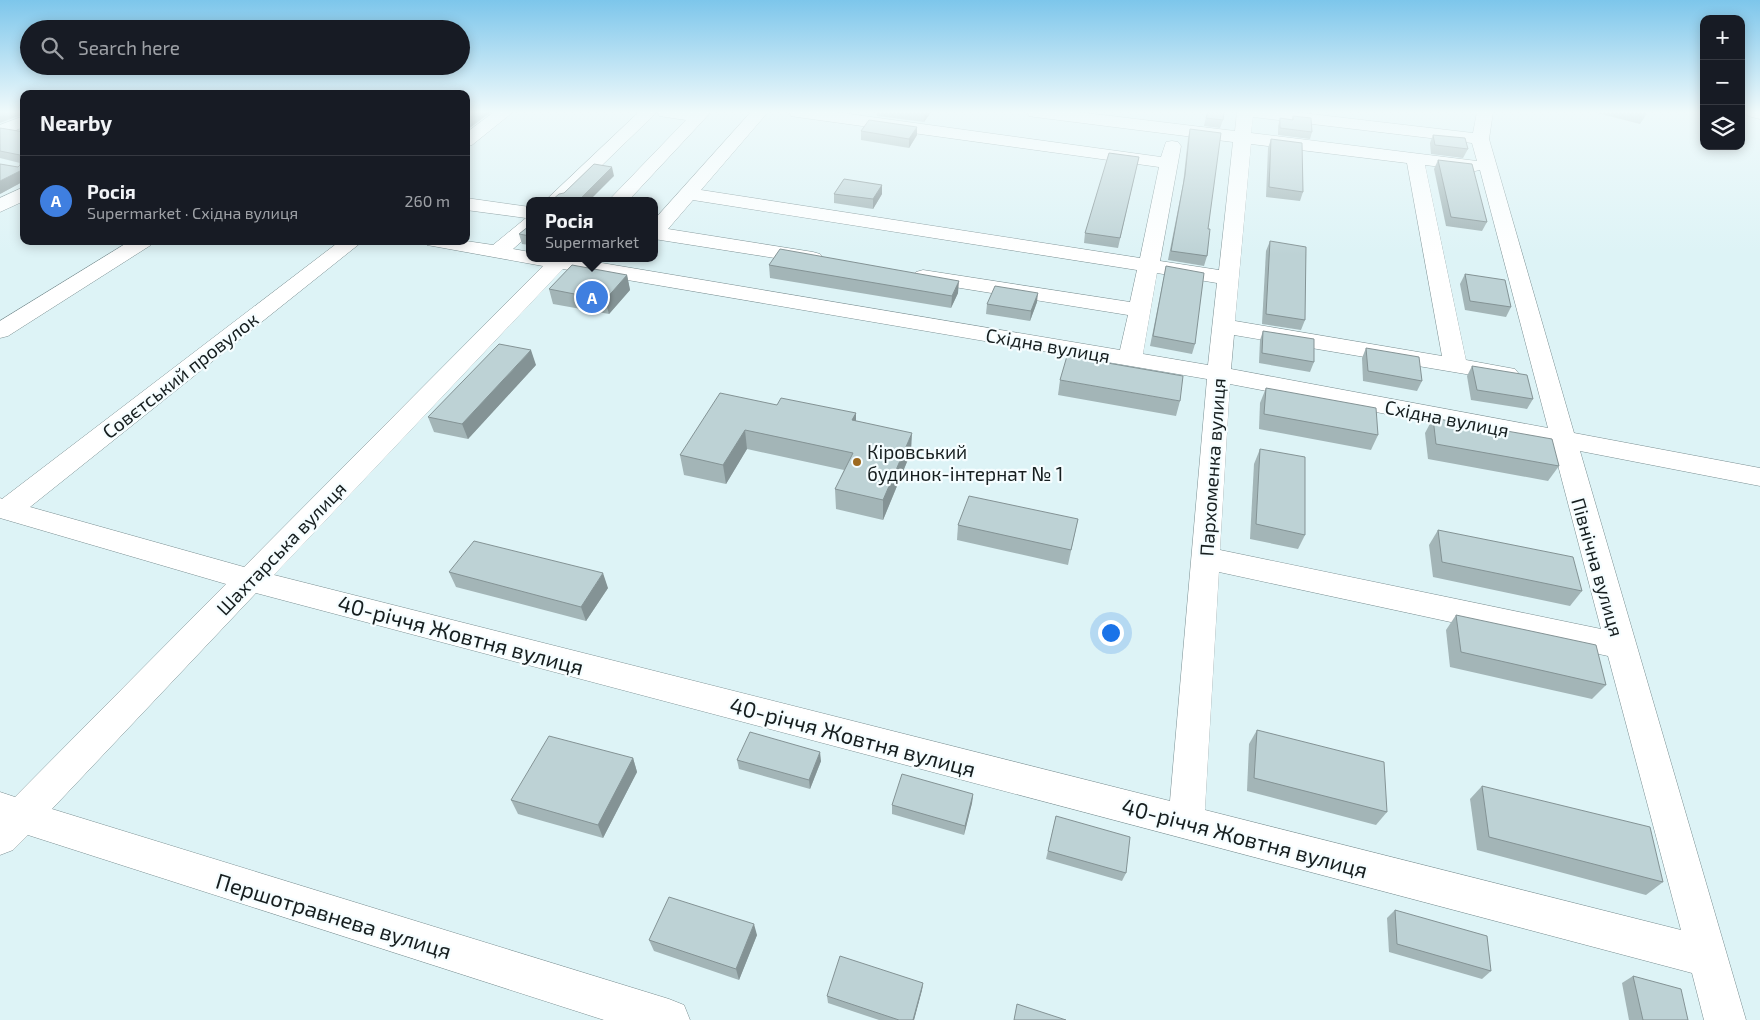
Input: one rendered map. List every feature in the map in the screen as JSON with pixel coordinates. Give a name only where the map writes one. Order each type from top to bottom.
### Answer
[{"type":"street","points":[[558,197],[598,160]]},
{"type":"street","points":[[621,197],[657,160]]},
{"type":"street","points":[[658,228],[718,160]]},
{"type":"street","points":[[1156,160],[1168,163]]},
{"type":"street","points":[[1130,359],[1169,160]]},
{"type":"street","name":"Пархоменка вулиця","points":[[1186,822],[1219,374],[1241,160]]},
{"type":"street","points":[[1415,160],[1456,365]]},
{"type":"street","points":[[1420,160],[1488,168]]},
{"type":"street","name":"Північна вулиця","points":[[1487,160],[1562,440],[1725,1020]]},
{"type":"street","points":[[688,194],[1229,278]]},
{"type":"street","points":[[0,206],[20,195]]},
{"type":"street","points":[[470,205],[526,212]]},
{"type":"street","points":[[498,252],[526,227]]},
{"type":"street","points":[[658,234],[829,261]]},
{"type":"street","points":[[0,331],[138,245]]},
{"type":"street","name":"Совєтський провулок","points":[[4,508],[348,245]]},
{"type":"street","name":"Східна вулиця","points":[[457,245],[526,256]]},
{"type":"street","name":"Шахтарська вулиця","points":[[7,821],[250,580],[543,262]]},
{"type":"street","name":"Східна вулиця","points":[[580,262],[626,266],[1219,374],[1760,477]]},
{"type":"street","points":[[907,273],[1140,310]]},
{"type":"street","points":[[1224,326],[1546,380]]},
{"type":"street","name":"40-річчя Жовтня вулиця","points":[[4,508],[250,580],[1707,957]]},
{"type":"street","points":[[1206,558],[1620,646]]},
{"type":"street","name":"Першотравнева вулиця","points":[[7,821],[669,1020]]},
{"type":"building","points":[[1107,160],[1138,160],[1120,238],[1085,233]]},
{"type":"building","points":[[1187,160],[1217,160],[1208,229],[1210,229],[1207,256],[1171,251]]},
{"type":"building","points":[[1270,160],[1302,160],[1303,192],[1269,187]]},
{"type":"building","points":[[1438,160],[1472,164],[1487,222],[1451,217]]},
{"type":"building","points":[[0,164],[18,167],[20,165],[20,171],[0,181]]},
{"type":"building","points":[[594,164],[612,167],[582,197],[556,197],[564,193]]},
{"type":"building","points":[[844,179],[882,185],[873,199],[834,194]]},
{"type":"building","points":[[526,228],[526,235],[519,234]]},
{"type":"building","points":[[1270,241],[1306,247],[1305,320],[1266,314]]},
{"type":"building","points":[[780,249],[959,281],[952,296],[769,265]]},
{"type":"building","points":[[572,265],[627,275],[605,300],[549,289]]},
{"type":"building","points":[[1166,266],[1204,273],[1195,344],[1153,336]]},
{"type":"building","points":[[1465,274],[1505,280],[1511,307],[1470,301]]},
{"type":"building","points":[[995,286],[1038,293],[1031,311],[987,304]]},
{"type":"building","points":[[1263,331],[1314,339],[1314,362],[1262,353]]},
{"type":"building","points":[[499,344],[531,350],[462,424],[428,417]]},
{"type":"building","points":[[1366,348],[1419,357],[1422,381],[1368,371]]},
{"type":"building","points":[[1067,356],[1183,376],[1180,401],[1060,380]]},
{"type":"building","points":[[1472,366],[1527,375],[1533,399],[1477,390]]},
{"type":"building","points":[[1266,388],[1376,408],[1378,435],[1264,414]]},
{"type":"building","points":[[720,393],[777,405],[781,398],[856,413],[852,420],[912,433],[883,500],[835,489],[853,453],[745,430],[723,465],[680,455]]},
{"type":"building","points":[[1433,418],[1552,439],[1559,466],[1436,444]]},
{"type":"building","points":[[1260,449],[1305,457],[1305,535],[1256,524]]},
{"type":"building","points":[[969,496],[1078,519],[1071,550],[958,525]]},
{"type":"building","points":[[1438,530],[1573,557],[1582,591],[1442,562]]},
{"type":"building","points":[[474,541],[603,573],[581,607],[449,572]]},
{"type":"building","points":[[1456,615],[1596,645],[1606,685],[1461,652]]},
{"type":"building","points":[[1257,730],[1384,762],[1387,812],[1254,778]]},
{"type":"building","points":[[750,732],[820,752],[809,780],[737,760]]},
{"type":"building","points":[[549,736],[633,758],[598,825],[511,800]]},
{"type":"building","points":[[902,774],[973,794],[965,826],[892,805]]},
{"type":"building","points":[[1482,786],[1650,827],[1663,882],[1489,837]]},
{"type":"building","points":[[1056,816],[1130,837],[1126,873],[1048,851]]},
{"type":"building","points":[[669,897],[754,924],[736,969],[649,940]]},
{"type":"building","points":[[1395,910],[1487,936],[1491,971],[1397,944]]},
{"type":"building","points":[[840,956],[923,983],[913,1020],[899,1020],[827,996]]},
{"type":"building","points":[[1633,976],[1681,989],[1688,1020],[1643,1020]]},
{"type":"building","points":[[1017,1004],[1066,1020],[1014,1020]]},
{"type":"place","name":"Росія","points":[[592,297]]},
{"type":"place","name":"Кіровський будинок-інтернат № 1","points":[[857,462]]}]
